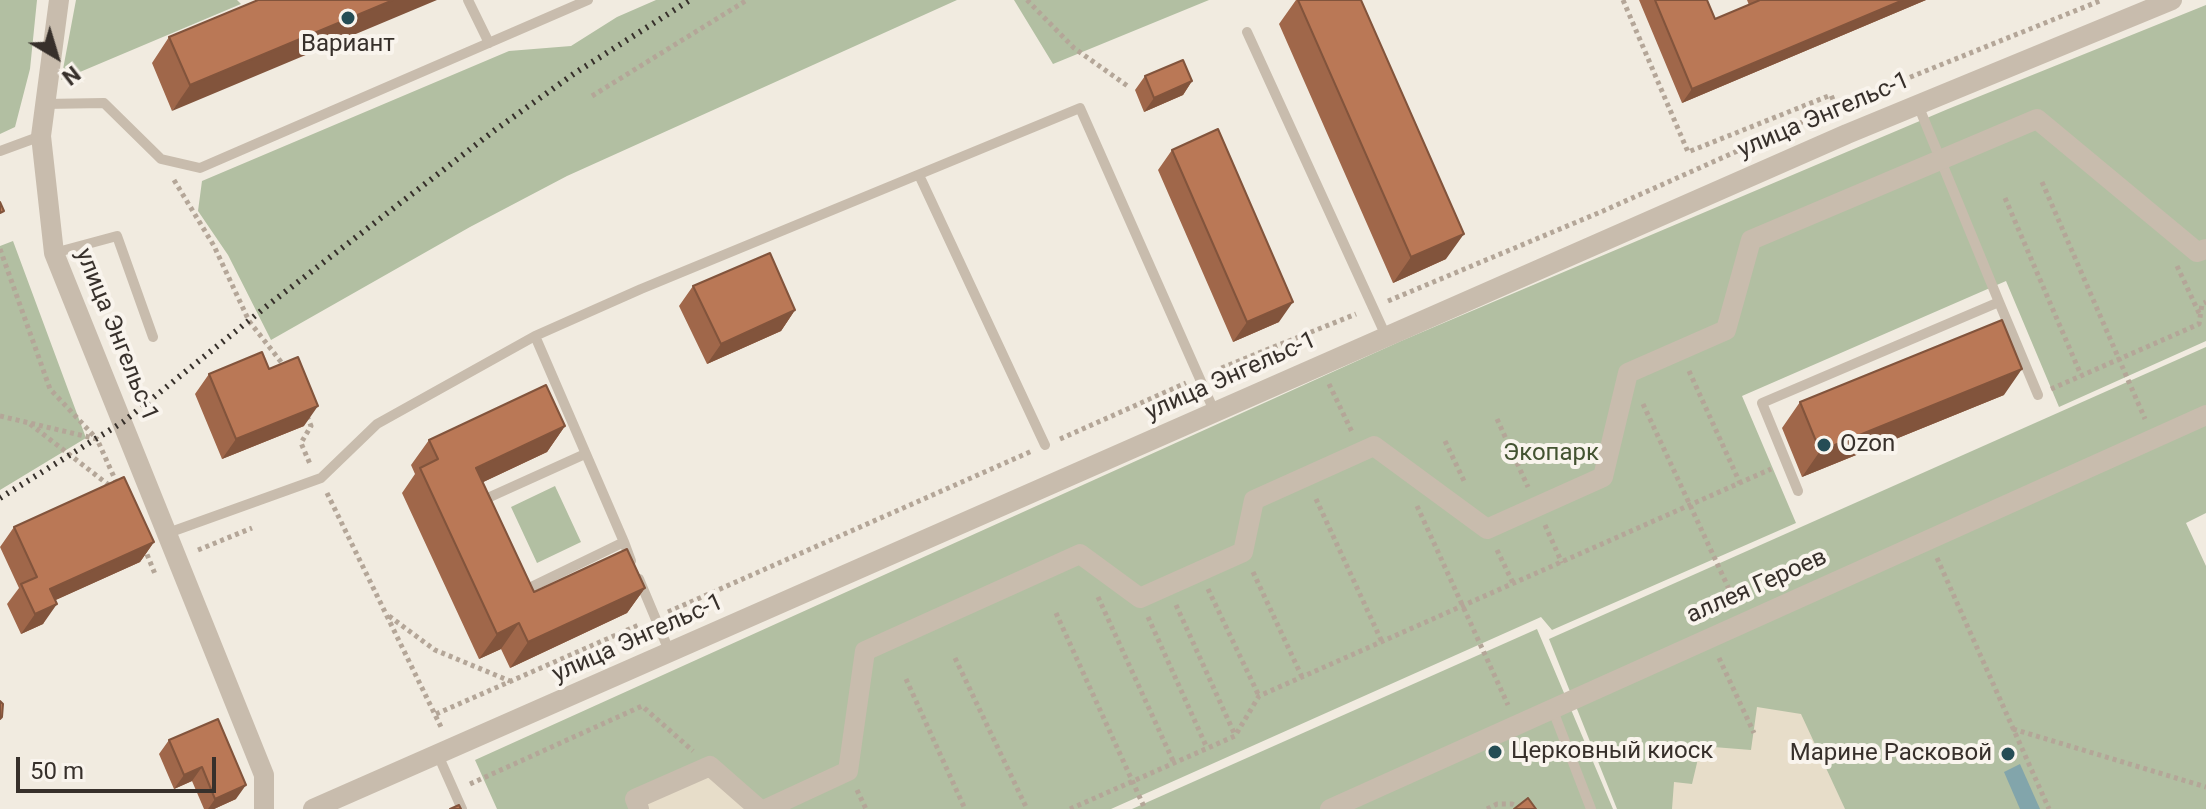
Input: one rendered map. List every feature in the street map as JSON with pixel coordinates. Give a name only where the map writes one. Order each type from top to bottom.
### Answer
[{"type":"street","name":"улица Энгельс-1","points":[[59,0],[41,136],[54,253],[264,775],[264,809]]},
{"type":"street","name":"улица Энгельс-1","points":[[313,809],[1847,134],[2172,0]]},
{"type":"street","points":[[766,809],[848,771],[865,651],[1080,554],[1140,598],[1243,552],[1254,500],[1374,446],[1487,529],[1603,477],[1628,373],[1726,330],[1751,240],[2037,119],[2197,252],[2206,249]]},
{"type":"street","name":"аллея Героев","points":[[1330,809],[2206,415]]},
{"type":"street","points":[[639,809],[635,799],[710,766],[759,809]]},
{"type":"lane","points":[[468,0],[489,43]]},
{"type":"lane","points":[[44,104],[104,103],[161,159],[200,168],[588,0]]},
{"type":"lane","points":[[1247,32],[1386,336]]},
{"type":"lane","points":[[1918,105],[2038,395]]},
{"type":"lane","points":[[168,533],[321,478],[377,424],[535,336],[641,289],[1080,108],[1215,413]]},
{"type":"lane","points":[[0,151],[41,136]]},
{"type":"lane","points":[[919,175],[1045,445]]},
{"type":"lane","points":[[54,253],[117,236],[153,337]]},
{"type":"lane","points":[[1798,491],[1762,403],[1999,302]]},
{"type":"lane","points":[[535,336],[670,653]]},
{"type":"lane","points":[[487,514],[481,501],[585,454]]},
{"type":"lane","points":[[517,578],[523,591],[624,542]]},
{"type":"lane","points":[[1552,708],[1591,809]]},
{"type":"lane","points":[[438,755],[462,809]]},
{"type":"path","points":[[592,96],[747,0]]},
{"type":"path","points":[[1027,0],[1074,48],[1129,87]]},
{"type":"path","points":[[1623,0],[1688,152],[1831,95],[1847,134]]},
{"type":"path","points":[[436,714],[1199,377],[1306,336],[1603,211],[1836,107],[2102,0]]},
{"type":"path","points":[[161,159],[214,246],[249,321],[289,372]]},
{"type":"path","points":[[2042,182],[2154,438]]},
{"type":"path","points":[[2005,198],[2081,375]]},
{"type":"path","points":[[0,249],[50,389],[97,439],[121,494],[26,421]]},
{"type":"path","points":[[2038,395],[2199,324],[2202,304],[2206,302]]},
{"type":"path","points":[[1306,336],[1362,452]]},
{"type":"path","points":[[1680,351],[1740,483]]},
{"type":"path","points":[[1628,373],[1744,621]]},
{"type":"path","points":[[305,412],[311,426],[301,443],[310,464],[321,478],[444,734]]},
{"type":"path","points":[[0,416],[97,439]]},
{"type":"path","points":[[1070,809],[1235,736],[1259,696],[1786,462]]},
{"type":"path","points":[[1316,499],[1382,642]]},
{"type":"path","points":[[1416,506],[1516,724]]},
{"type":"path","points":[[151,564],[177,558],[252,528]]},
{"type":"path","points":[[139,536],[156,577]]},
{"type":"path","points":[[1929,539],[2049,809]]},
{"type":"path","points":[[1243,552],[1302,677]]},
{"type":"path","points":[[1199,572],[1259,696]]},
{"type":"path","points":[[1168,586],[1235,736]]},
{"type":"path","points":[[1097,595],[1174,763]]},
{"type":"path","points":[[1140,598],[1207,748]]},
{"type":"path","points":[[1056,613],[1145,809]]},
{"type":"path","points":[[388,615],[435,650],[511,682]]},
{"type":"path","points":[[1709,636],[1754,733]]},
{"type":"path","points":[[955,658],[1027,809]]},
{"type":"path","points":[[906,679],[965,809]]},
{"type":"path","points":[[466,786],[642,706],[710,766]]},
{"type":"path","points":[[2013,729],[2206,787]]},
{"type":"path","points":[[1487,809],[1497,804],[1512,804],[1523,809]]},
{"type":"green space","points":[[0,0],[37,0],[30,69],[15,127],[0,134]]},
{"type":"green space","points":[[76,0],[237,0],[241,4],[61,80]]},
{"type":"green space","points":[[656,0],[957,0],[567,176],[271,340],[228,255],[198,211],[202,181],[509,51],[571,46],[617,17]]},
{"type":"green space","points":[[1014,0],[1209,0],[1053,64]]},
{"type":"green space","name":"Экопарк","points":[[2206,5],[2206,341],[2059,407],[2006,281],[1742,396],[1796,523],[1552,630],[1541,617],[1111,809],[497,809],[475,760],[1401,341],[1948,109]]},
{"type":"green space","points":[[13,241],[86,438],[0,490],[0,246]]},
{"type":"green space","points":[[2206,347],[2206,513],[2186,523],[2206,566],[2206,809],[1617,809],[1549,639]]},
{"type":"green space","points":[[555,486],[581,542],[537,563],[511,507]]},
{"type":"green space","points":[[1537,629],[1613,809],[1132,809]]},
{"type":"shaded area","points":[[1757,707],[1801,714],[1845,809],[1672,809],[1674,782],[1692,784],[1701,746],[1751,750]]},
{"type":"shaded area","points":[[710,766],[759,809],[639,809]]},
{"type":"water","points":[[2020,764],[2040,809],[2020,809],[2004,772]]},
{"type":"building","points":[[258,0],[393,0],[190,85],[169,37]]},
{"type":"building","points":[[1298,0],[1361,0],[1464,234],[1411,257]]},
{"type":"building","points":[[1655,0],[1707,0],[1715,19],[1760,0],[1903,0],[1692,89]]},
{"type":"building","points":[[1183,60],[1192,81],[1154,98],[1145,76]]},
{"type":"building","points":[[1218,129],[1293,302],[1247,322],[1172,150]]},
{"type":"building","points":[[770,253],[795,310],[721,344],[693,286]]},
{"type":"building","points":[[2002,320],[2022,369],[1820,451],[1800,402]]},
{"type":"building","points":[[262,352],[269,369],[298,357],[318,406],[236,439],[209,374]]},
{"type":"building","points":[[546,385],[565,426],[476,468],[534,592],[627,549],[645,588],[528,642],[519,623],[497,634],[420,468],[438,459],[429,440]]},
{"type":"building","points":[[124,477],[154,542],[50,589],[57,604],[35,614],[21,584],[37,577],[14,527]]},
{"type":"building","points":[[218,719],[246,785],[215,799],[202,767],[184,775],[169,740]]},
{"type":"building","points":[[1528,798],[1536,809],[1514,809]]},
{"type":"railway","points":[[0,498],[123,422],[495,130],[575,73],[690,0]]},
{"type":"place","name":"Вариант","points":[[348,18]]},
{"type":"place","name":"Ozon","points":[[1824,445]]},
{"type":"place","name":"Церковный киоск","points":[[1495,752]]},
{"type":"place","name":"Марине Расковой","points":[[2008,754]]}]
